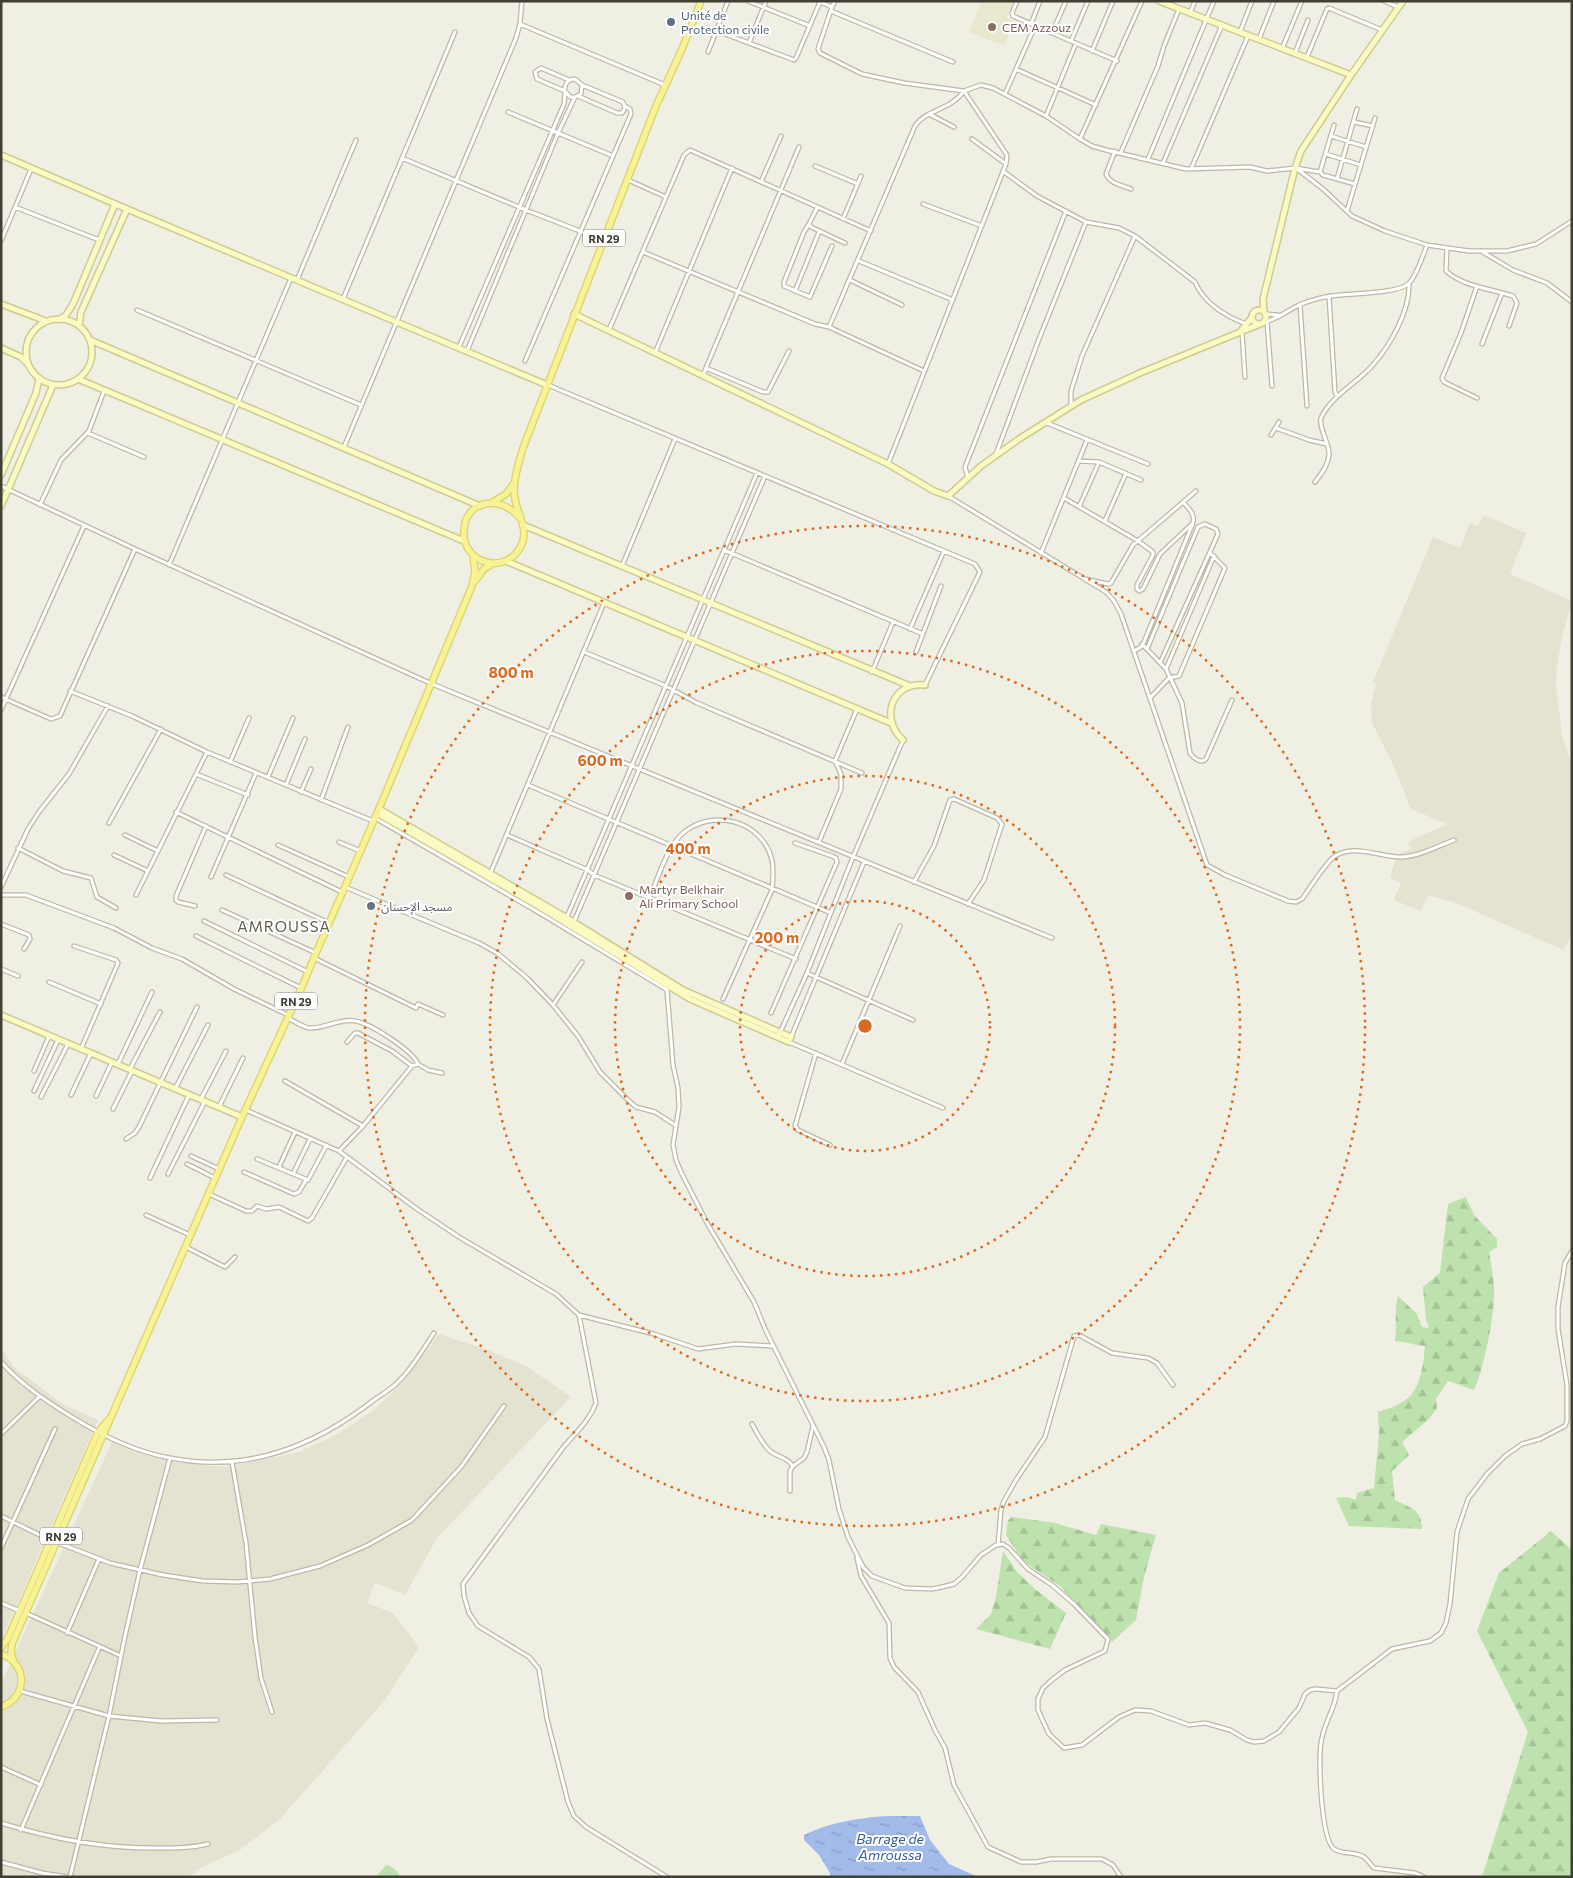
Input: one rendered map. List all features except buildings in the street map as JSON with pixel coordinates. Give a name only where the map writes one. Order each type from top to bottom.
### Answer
[{"type":"main road","name":"RN 29","points":[[506,561],[518,552],[524,539],[523,525],[514,498],[515,479],[523,448],[627,179],[701,1]]},
{"type":"main road","name":"RN 29","points":[[480,506],[506,494],[515,479]]},
{"type":"main road","points":[[490,503],[507,505],[520,517]]},
{"type":"main road","points":[[480,506],[466,520],[464,541],[473,555],[487,563],[506,561]]},
{"type":"main road","name":"RN 29","points":[[1,1648],[23,1612],[105,1434],[190,1234],[302,989],[472,586],[475,571],[473,555]]},
{"type":"main road","name":"RN 29","points":[[472,586],[484,569],[495,563]]},
{"type":"main road","name":"RN 29","points":[[55,1542],[98,1432],[113,1413]]},
{"type":"main road","name":"RN 29","points":[[13,1660],[12,1644],[23,1612]]},
{"type":"main road","points":[[1,1654],[13,1660],[22,1676],[20,1691],[13,1700],[1,1706]]},
{"type":"street","points":[[344,447],[513,45],[520,24],[522,1]]},
{"type":"street","points":[[708,52],[728,1]]},
{"type":"street","points":[[748,1],[810,26]]},
{"type":"street","points":[[749,42],[766,1]]},
{"type":"street","points":[[834,1],[818,49],[820,53],[862,74],[904,83],[964,91],[981,85],[993,88],[1046,116],[1080,140],[1092,146],[1163,163],[1191,169],[1250,167],[1268,171],[1295,168],[1320,172],[1323,175],[1356,184]]},
{"type":"street","points":[[1016,1],[1012,14],[1117,61]]},
{"type":"street","points":[[1005,94],[1033,25],[1040,1]]},
{"type":"street","points":[[1052,33],[1066,1]]},
{"type":"street","points":[[1071,41],[1088,1]]},
{"type":"street","points":[[1092,51],[1113,1]]},
{"type":"street","points":[[1080,140],[1117,61],[1142,1]]},
{"type":"street","points":[[1160,1],[1351,75]]},
{"type":"street","points":[[1190,13],[1195,1]]},
{"type":"street","points":[[1148,159],[1214,1]]},
{"type":"street","points":[[1240,32],[1252,1]]},
{"type":"street","points":[[1259,40],[1274,1]]},
{"type":"street","points":[[1384,1],[1399,7]]},
{"type":"street","points":[[1245,377],[1240,333],[1263,299],[1295,168],[1302,151],[1351,75],[1403,1]]},
{"type":"street","points":[[717,31],[794,60],[819,2],[953,62]]},
{"type":"street","points":[[1282,49],[1301,3]]},
{"type":"street","points":[[1307,58],[1327,8],[1382,30]]},
{"type":"street","points":[[1121,152],[1158,66],[1179,9]]},
{"type":"street","points":[[1295,54],[1308,20]]},
{"type":"street","points":[[520,24],[665,85]]},
{"type":"street","points":[[1163,163],[1222,25]]},
{"type":"street","points":[[343,299],[455,32]]},
{"type":"street","points":[[1191,169],[1248,36]]},
{"type":"street","points":[[1046,116],[1076,43]]},
{"type":"street","points":[[525,361],[631,114],[630,109],[622,102],[582,85],[575,79],[569,80],[541,68],[535,72],[537,79],[570,96],[617,113],[624,111],[625,106]]},
{"type":"street","points":[[1016,69],[1096,105]]},
{"type":"street","points":[[459,347],[564,104],[565,84],[569,80]]},
{"type":"street","points":[[467,351],[558,133],[582,91],[582,85]]},
{"type":"street","points":[[829,327],[915,126],[920,118],[942,109],[960,98],[964,91]]},
{"type":"street","points":[[888,464],[1006,164],[1007,155],[964,91]]},
{"type":"street","points":[[1337,179],[1357,109]]},
{"type":"street","points":[[508,112],[613,156]]},
{"type":"street","points":[[929,114],[954,127]]},
{"type":"street","points":[[1346,211],[1356,184],[1375,118]]},
{"type":"street","points":[[1354,122],[1373,126]]},
{"type":"street","points":[[1320,172],[1334,125]]},
{"type":"street","points":[[761,182],[780,136]]},
{"type":"street","points":[[1331,136],[1367,147]]},
{"type":"street","points":[[972,139],[1006,164]]},
{"type":"street","points":[[169,565],[256,361],[356,140]]},
{"type":"street","points":[[702,376],[799,147]]},
{"type":"street","points":[[609,330],[684,155],[690,150],[871,231]]},
{"type":"street","points":[[1115,151],[1106,174],[1107,178],[1110,182],[1132,189]]},
{"type":"street","points":[[1326,154],[1361,165]]},
{"type":"street","points":[[1,155],[975,564],[980,572],[925,685],[910,686],[872,672],[523,525]]},
{"type":"street","points":[[402,158],[519,208],[604,240]]},
{"type":"street","points":[[815,166],[858,184]]},
{"type":"street","points":[[1,241],[32,168]]},
{"type":"street","points":[[655,353],[732,168]]},
{"type":"street","points":[[1295,168],[1323,189],[1352,216],[1385,231],[1427,246],[1481,251],[1507,251],[1536,244],[1572,221]]},
{"type":"street","points":[[1004,172],[1037,196],[1086,222],[1120,228],[1135,236],[1195,282],[1199,291],[1226,316],[1247,325]]},
{"type":"street","points":[[843,219],[861,176]]},
{"type":"street","points":[[627,179],[666,197]]},
{"type":"street","points":[[28,364],[26,347],[29,339],[33,332],[47,322],[60,319],[66,315],[73,304],[115,204]]},
{"type":"street","points":[[922,204],[982,226]]},
{"type":"street","points":[[16,207],[100,240]]},
{"type":"street","points":[[817,208],[804,232],[784,286],[808,297],[812,296],[832,246]]},
{"type":"street","points":[[79,326],[81,312],[127,209]]},
{"type":"street","points":[[968,478],[965,467],[1066,212]]},
{"type":"street","points":[[996,455],[1086,222]]},
{"type":"street","points":[[809,224],[819,232],[845,243]]},
{"type":"street","points":[[795,291],[819,232]]},
{"type":"street","points":[[1071,407],[1071,390],[1082,356],[1135,236]]},
{"type":"street","points":[[1315,482],[1325,468],[1329,456],[1328,444],[1321,419],[1337,396],[1372,366],[1397,328],[1407,307],[1409,284],[1427,246]]},
{"type":"street","points":[[1447,248],[1446,271],[1451,275],[1477,286],[1513,296],[1517,303],[1509,326]]},
{"type":"street","points":[[1481,251],[1513,270],[1547,283],[1572,302]]},
{"type":"street","points":[[643,252],[815,324],[829,327],[924,371]]},
{"type":"street","points":[[858,261],[953,300]]},
{"type":"street","points":[[850,280],[902,305]]},
{"type":"street","points":[[948,496],[996,455],[1081,400],[1140,373],[1264,323],[1300,305],[1329,296],[1390,290],[1409,284]]},
{"type":"street","points":[[1477,286],[1461,333],[1442,378],[1444,382],[1477,398]]},
{"type":"street","points":[[485,290],[492,293]]},
{"type":"street","points":[[1482,344],[1502,293]]},
{"type":"street","points":[[1329,296],[1335,392],[1337,396]]},
{"type":"street","points":[[1263,299],[1272,386]]},
{"type":"street","points":[[1,304],[47,322]]},
{"type":"street","points":[[1300,305],[1307,406]]},
{"type":"street","points":[[137,310],[362,405]]},
{"type":"street","points":[[1256,311],[1260,310],[1273,316],[1281,314]]},
{"type":"street","points":[[574,314],[888,464],[934,491],[948,496],[1106,592],[1114,601],[1121,614],[1207,865],[1225,875],[1288,901],[1296,902],[1302,899],[1333,857],[1344,852],[1373,852],[1402,857],[1454,840]]},
{"type":"street","points":[[1252,317],[1254,322],[1264,323]]},
{"type":"street","points":[[60,319],[79,326],[90,340],[480,506]]},
{"type":"street","points":[[1,348],[21,357],[39,379],[53,385],[66,384],[78,379],[84,373],[91,357],[90,340]]},
{"type":"street","points":[[706,368],[763,392],[768,392],[789,351]]},
{"type":"street","points":[[1,476],[38,388],[39,379]]},
{"type":"street","points":[[78,379],[464,541]]},
{"type":"street","points":[[1,506],[53,385]]},
{"type":"street","points":[[40,506],[61,460],[88,433],[105,390]]},
{"type":"street","points":[[1046,422],[1148,464]]},
{"type":"street","points":[[1272,435],[1279,422]]},
{"type":"street","points":[[1276,428],[1309,440],[1328,444]]},
{"type":"street","points":[[88,433],[144,457]]},
{"type":"street","points":[[621,567],[675,439]]},
{"type":"street","points":[[1041,553],[1087,440]]},
{"type":"street","points":[[1079,461],[1099,462],[1141,480]]},
{"type":"street","points":[[1079,507],[1099,462]]},
{"type":"street","points":[[566,920],[757,473]]},
{"type":"street","points":[[1105,521],[1126,473]]},
{"type":"street","points":[[573,924],[764,476]]},
{"type":"street","points":[[1,486],[40,506],[432,684],[1052,938]]},
{"type":"street","points":[[1084,579],[1111,583],[1128,552],[1138,540],[1196,491]]},
{"type":"street","points":[[1064,498],[1138,540],[1153,555],[1137,585],[1137,589],[1141,591],[1160,554],[1193,523]]},
{"type":"street","points":[[1134,651],[1141,647],[1193,523],[1192,511],[1183,502]]},
{"type":"street","points":[[1147,649],[1198,527],[1202,524],[1216,529],[1218,534],[1160,663]]},
{"type":"street","points":[[1,710],[84,526]]},
{"type":"street","points":[[1,697],[54,720],[60,716],[135,549]]},
{"type":"street","points":[[724,550],[923,634]]},
{"type":"street","points":[[910,629],[944,551]]},
{"type":"street","points":[[1150,698],[1169,678],[1178,676],[1225,568],[1210,553]]},
{"type":"street","points":[[1166,669],[1214,556]]},
{"type":"street","points":[[506,561],[891,723]]},
{"type":"street","points":[[916,652],[941,586]]},
{"type":"street","points":[[490,875],[604,603]]},
{"type":"street","points":[[872,672],[893,622]]},
{"type":"street","points":[[1142,644],[1166,669],[1182,703],[1192,757],[1201,761],[1206,759],[1232,700]]},
{"type":"street","points":[[584,652],[666,686],[697,703],[862,773]]},
{"type":"street","points":[[779,1035],[807,973],[853,857],[903,740],[894,730],[890,715],[894,699],[899,693],[910,686]]},
{"type":"street","points":[[70,691],[301,792],[321,800],[376,815],[490,875],[687,992],[790,1039],[816,1053],[943,1108]]},
{"type":"street","points":[[1,888],[3,879],[18,848],[38,812],[68,774],[108,706]]},
{"type":"street","points":[[819,842],[841,789],[841,774],[835,761],[857,709]]},
{"type":"street","points":[[230,762],[249,718]]},
{"type":"street","points":[[268,777],[293,718]]},
{"type":"street","points":[[321,800],[348,727]]},
{"type":"street","points":[[110,823],[160,729]]},
{"type":"street","points":[[286,785],[305,739]]},
{"type":"street","points":[[136,895],[206,752]]},
{"type":"street","points":[[301,792],[311,769]]},
{"type":"street","points":[[212,877],[256,773]]},
{"type":"street","points":[[196,774],[248,795]]},
{"type":"street","points":[[528,785],[830,913]]},
{"type":"street","points":[[914,882],[934,846],[950,800],[954,798],[997,818],[1002,824],[984,880],[968,904]]},
{"type":"street","points":[[176,812],[343,890],[479,943],[497,953],[526,977],[553,1005],[578,1036],[600,1072],[616,1089],[636,1108],[655,1112],[675,1125]]},
{"type":"street","points":[[376,815],[668,990],[673,1065],[678,1088],[679,1107],[673,1145],[681,1172],[707,1223],[754,1302],[814,1426],[829,1460],[838,1509],[848,1537],[863,1567],[872,1576],[905,1588],[932,1589],[954,1584],[962,1578],[981,1555],[1003,1544],[1028,1569],[1052,1584],[1108,1639],[1105,1651],[1059,1674],[1043,1688],[1038,1699],[1038,1710],[1049,1734],[1064,1748],[1082,1745],[1119,1717],[1136,1710],[1151,1710],[1189,1725],[1205,1723],[1230,1730],[1246,1740],[1254,1742],[1264,1741],[1279,1732],[1299,1708],[1305,1694],[1310,1690],[1337,1691],[1392,1649],[1430,1641],[1441,1633],[1446,1623],[1450,1604],[1457,1532],[1468,1499],[1487,1474],[1505,1456],[1522,1444],[1540,1439],[1565,1426],[1567,1421],[1567,1385],[1558,1329],[1558,1307],[1565,1263],[1572,1250]]},
{"type":"street","points":[[650,897],[672,846],[682,834],[693,826],[706,821],[720,819],[733,821],[745,825],[765,843],[774,872],[772,888],[723,999]]},
{"type":"street","points":[[195,906],[178,902],[176,896],[206,826]]},
{"type":"street","points":[[506,835],[588,870],[594,875],[796,959]]},
{"type":"street","points":[[125,836],[158,851]]},
{"type":"street","points":[[339,842],[360,851]]},
{"type":"street","points":[[771,1014],[837,862],[836,858],[795,843]]},
{"type":"street","points":[[278,845],[349,877]]},
{"type":"street","points":[[18,848],[63,871],[90,878],[93,881],[97,897],[116,908]]},
{"type":"street","points":[[114,855],[148,871]]},
{"type":"street","points":[[790,1039],[864,862]]},
{"type":"street","points":[[226,875],[329,923]]},
{"type":"street","points":[[1,895],[26,895],[114,928],[152,948],[182,959],[234,989],[310,1028],[347,1021],[359,1022],[376,1030],[411,1053],[418,1064],[428,1070],[442,1073]]},
{"type":"street","points":[[222,910],[315,955],[416,1008],[418,1004],[442,1015]]},
{"type":"street","points":[[204,921],[308,972]]},
{"type":"street","points":[[1,924],[29,934],[30,939],[24,949]]},
{"type":"street","points":[[842,1064],[900,926]]},
{"type":"street","points":[[196,936],[302,989]]},
{"type":"street","points":[[74,946],[116,960],[118,963],[81,1048]]},
{"type":"street","points":[[553,1005],[582,962]]},
{"type":"street","points":[[1,969],[18,976]]},
{"type":"street","points":[[807,973],[913,1020]]},
{"type":"street","points":[[49,982],[101,1004]]},
{"type":"street","points":[[96,1096],[152,992]]},
{"type":"street","points":[[126,1139],[135,1133],[139,1127],[198,1007]]},
{"type":"street","points":[[113,1109],[160,1012]]},
{"type":"street","points":[[1,1015],[242,1117]]},
{"type":"street","points":[[175,1090],[208,1025]]},
{"type":"street","points":[[347,1042],[355,1033],[358,1033],[392,1051],[412,1066]]},
{"type":"street","points":[[34,1071],[49,1036]]},
{"type":"street","points":[[34,1091],[58,1040]]},
{"type":"street","points":[[41,1098],[68,1044]]},
{"type":"street","points":[[168,1174],[226,1051]]},
{"type":"street","points":[[71,1095],[91,1053]]},
{"type":"street","points":[[816,1053],[795,1126],[798,1130],[830,1144]]},
{"type":"street","points":[[219,1107],[243,1058]]},
{"type":"street","points":[[339,1151],[363,1126],[412,1066],[418,1064]]},
{"type":"street","points":[[285,1081],[363,1126]]},
{"type":"street","points":[[150,1178],[189,1095]]},
{"type":"street","points":[[246,1109],[339,1151],[417,1209],[459,1237],[556,1294],[579,1314],[654,1334],[698,1349],[736,1344],[774,1346]]},
{"type":"street","points":[[279,1167],[295,1132]]},
{"type":"street","points":[[293,1174],[310,1139]]},
{"type":"street","points":[[244,1172],[296,1194],[306,1180],[310,1179],[326,1146]]},
{"type":"street","points":[[191,1156],[220,1169]]},
{"type":"street","points":[[209,1194],[246,1211],[252,1211],[257,1206],[266,1209],[279,1207],[308,1221],[312,1218],[347,1157]]},
{"type":"street","points":[[257,1159],[306,1180]]},
{"type":"street","points":[[187,1164],[216,1178]]},
{"type":"street","points":[[146,1214],[190,1234]]},
{"type":"street","points":[[186,1247],[225,1267],[235,1257]]},
{"type":"street","points":[[579,1314],[596,1403],[590,1418],[569,1440],[464,1584],[464,1596],[469,1614],[478,1626],[529,1657],[538,1669],[552,1737],[568,1802],[574,1816],[586,1827],[667,1877]]},
{"type":"street","points":[[1,1362],[39,1397],[98,1432],[170,1458],[212,1463],[232,1462],[259,1458],[298,1446],[354,1416],[395,1385],[418,1358],[434,1334]]},
{"type":"street","points":[[998,1545],[1001,1510],[1016,1480],[1045,1437],[1074,1336],[1078,1335],[1112,1353],[1148,1358],[1157,1363],[1173,1385]]},
{"type":"street","points":[[1,1434],[39,1397]]},
{"type":"street","points":[[1,1516],[55,1542],[98,1559],[140,1570],[203,1581],[270,1579],[320,1566],[368,1545],[412,1520],[461,1467],[504,1406]]},
{"type":"street","points":[[752,1424],[770,1452],[789,1460],[793,1466]]},
{"type":"street","points":[[790,1491],[790,1471],[793,1466],[804,1458],[814,1426]]},
{"type":"street","points":[[1,1548],[55,1429]]},
{"type":"street","points":[[1,1862],[42,1873],[69,1877],[109,1716],[140,1570],[170,1458]]},
{"type":"street","points":[[232,1462],[246,1543],[261,1678],[272,1712]]},
{"type":"street","points":[[856,1552],[860,1576],[890,1623],[890,1658],[894,1666],[918,1692],[945,1748],[954,1785],[988,1847],[1022,1862],[1051,1859],[1102,1859],[1113,1865],[1122,1877]]},
{"type":"street","points":[[67,1633],[98,1559]]},
{"type":"street","points":[[1,1603],[99,1648],[121,1656]]},
{"type":"street","points":[[21,1830],[99,1648]]},
{"type":"street","points":[[20,1691],[74,1708],[109,1716],[161,1722],[217,1720]]},
{"type":"street","points":[[1337,1691],[1335,1703],[1321,1743],[1322,1802],[1329,1841],[1335,1849],[1364,1857],[1374,1868],[1415,1873],[1424,1877]]},
{"type":"street","points":[[1,1767],[41,1784]]},
{"type":"street","points":[[1,1824],[78,1842],[131,1849],[194,1847],[208,1844]]},
{"type":"shaded area","name":"CEM Azzouz","points":[[982,1],[1013,1],[1006,18],[1014,21],[1004,46],[969,32]]},
{"type":"shaded area","points":[[1484,515],[1526,533],[1510,574],[1572,601],[1562,638],[1556,684],[1562,736],[1572,764],[1572,933],[1564,950],[1456,903],[1428,895],[1421,911],[1394,900],[1401,883],[1390,878],[1397,855],[1412,849],[1408,842],[1447,824],[1411,809],[1394,766],[1372,723],[1371,704],[1376,684],[1373,682],[1433,537],[1460,548],[1470,523],[1478,526]]},
{"type":"shaded area","points":[[439,1334],[490,1351],[528,1367],[571,1397],[437,1538],[405,1595],[375,1583],[367,1603],[393,1613],[419,1647],[385,1700],[280,1819],[240,1850],[200,1868],[189,1877],[1,1877],[1,1684],[112,1442],[139,1454],[172,1462],[226,1467],[298,1452],[336,1435],[375,1409],[403,1382]]},
{"type":"shaded area","points":[[1,1348],[15,1368],[62,1404],[98,1420],[1,1641]]},
{"type":"green space","points":[[1466,1197],[1474,1215],[1497,1239],[1497,1247],[1489,1252],[1494,1287],[1493,1311],[1478,1380],[1474,1390],[1448,1381],[1436,1399],[1437,1408],[1429,1419],[1402,1442],[1409,1455],[1392,1471],[1395,1500],[1410,1507],[1417,1513],[1420,1517],[1422,1529],[1349,1526],[1336,1498],[1347,1497],[1356,1500],[1357,1493],[1374,1488],[1379,1433],[1378,1412],[1408,1398],[1417,1386],[1422,1370],[1425,1346],[1395,1341],[1398,1296],[1417,1314],[1422,1327],[1429,1328],[1426,1320],[1423,1287],[1440,1273],[1448,1204]]},
{"type":"green space","points":[[1012,1517],[1055,1523],[1096,1535],[1101,1524],[1156,1535],[1144,1577],[1136,1620],[1112,1642],[1060,1586],[1023,1561],[1006,1535],[1008,1520]]},
{"type":"green space","points":[[1551,1531],[1572,1550],[1572,1877],[1482,1877],[1528,1732],[1477,1631],[1499,1573]]},
{"type":"green space","points":[[1003,1551],[1017,1572],[1066,1613],[1050,1649],[976,1629],[991,1614],[996,1597]]},
{"type":"green space","points":[[386,1865],[394,1869],[400,1877],[376,1877]]},
{"type":"water","name":"Barrage de Amroussa","points":[[920,1816],[930,1840],[949,1864],[976,1876],[830,1877],[830,1873],[819,1855],[804,1840],[804,1835],[835,1824],[855,1819]]},
{"type":"place","name":"Unité de Protection civile","points":[[671,22]]},
{"type":"place","name":"CEM Azzouz","points":[[992,27]]},
{"type":"place","name":"Martyr Belkhair Ali Primary School","points":[[629,896]]},
{"type":"place","name":"مسجد الإحسان","points":[[371,906]]},
{"type":"district","name":"AMROUSSA","points":[[284,926]]}]
